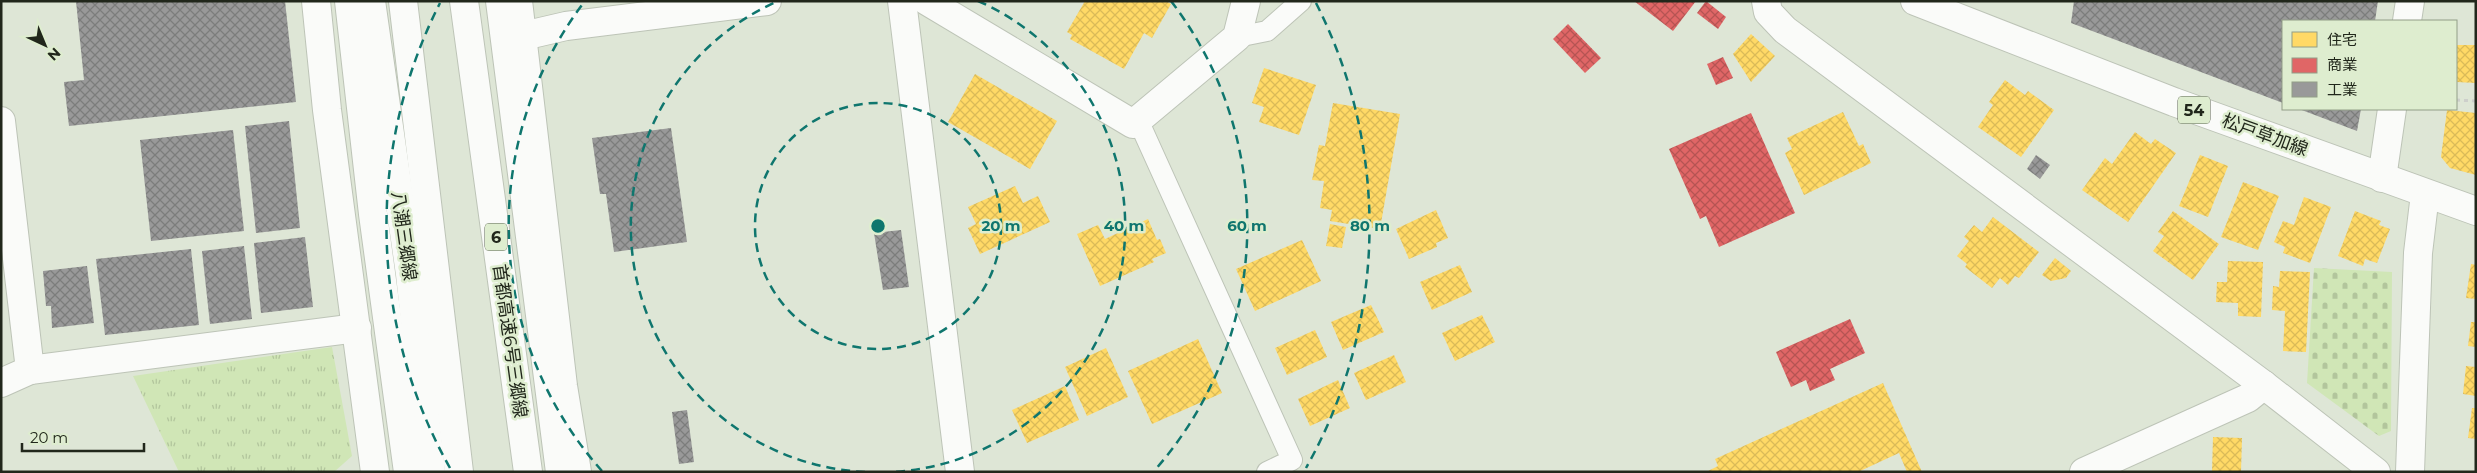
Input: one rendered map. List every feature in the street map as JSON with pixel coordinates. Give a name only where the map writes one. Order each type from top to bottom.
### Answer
[{"type":"main road","points":[[316,1],[328,110],[375,472]]},
{"type":"main road","points":[[349,1],[374,214],[408,472]]},
{"type":"main road","name":"八潮三郷線","points":[[371,1],[410,274],[431,472]]},
{"type":"main road","points":[[403,1],[459,472]]},
{"type":"main road","name":"首都高速6号三郷線","points":[[464,1],[528,472]]},
{"type":"main road","points":[[500,1],[560,472]]},
{"type":"main road","points":[[518,1],[576,472]]},
{"type":"main road","points":[[523,36],[566,26],[767,1]]},
{"type":"main road","points":[[902,1],[960,472]]},
{"type":"main road","points":[[927,1],[1133,124],[1237,37],[1246,1]]},
{"type":"main road","points":[[1766,1],[1768,12],[1785,30],[2264,385],[2376,472]]},
{"type":"main road","points":[[2407,20],[2410,1]]},
{"type":"main road","name":"松戸草加線","points":[[1918,2],[2174,102],[2476,211]]},
{"type":"main road","points":[[2382,178],[2392,110]]},
{"type":"main road","points":[[1,121],[30,370]]},
{"type":"main road","points":[[2410,472],[2418,253],[2425,194]]},
{"type":"main road","points":[[1,383],[30,370],[357,328]]},
{"type":"main road","points":[[2084,472],[2248,398],[2264,385]]},
{"type":"lane","points":[[1237,37],[1267,31],[1301,1]]},
{"type":"lane","points":[[1138,120],[1292,460],[1268,472]]},
{"type":"path","points":[[2457,100],[2476,101]]},
{"type":"green space","points":[[2314,268],[2392,272],[2391,431],[2379,436],[2307,383]]},
{"type":"green space","points":[[332,347],[352,456],[334,472],[179,472],[133,376]]},
{"type":"building: 住宅","points":[[1085,1],[1166,1],[1171,4],[1152,38],[1144,33],[1124,69],[1070,39],[1072,35],[1067,32]]},
{"type":"building: 住宅","points":[[1751,34],[1775,56],[1751,82],[1733,54]]},
{"type":"building: 住宅","points":[[2457,45],[2476,45],[2476,83],[2457,82]]},
{"type":"building: 住宅","points":[[1264,68],[1316,85],[1299,135],[1259,122],[1264,107],[1252,103]]},
{"type":"building: 住宅","points":[[975,74],[1057,121],[1030,169],[948,122]]},
{"type":"building: 住宅","points":[[2005,80],[2025,95],[2028,91],[2054,110],[2021,157],[1978,127],[1993,105],[1989,102]]},
{"type":"building: 住宅","points":[[1333,103],[1400,114],[1380,229],[1330,221],[1332,210],[1320,208],[1324,181],[1312,180],[1319,145],[1325,146]]},
{"type":"building: 住宅","points":[[2447,110],[2476,113],[2476,175],[2450,168],[2441,157]]},
{"type":"building: 住宅","points":[[1843,112],[1859,146],[1863,144],[1871,163],[1804,195],[1785,153],[1792,149],[1787,138]]},
{"type":"building: 住宅","points":[[2135,132],[2151,144],[2155,139],[2176,153],[2128,222],[2082,190],[2105,158],[2112,164]]},
{"type":"building: 住宅","points":[[2200,155],[2228,166],[2208,217],[2179,206]]},
{"type":"building: 住宅","points":[[2243,182],[2279,196],[2258,250],[2221,237]]},
{"type":"building: 住宅","points":[[1015,186],[1023,203],[1038,196],[1050,222],[980,254],[968,228],[976,224],[968,207]]},
{"type":"building: 住宅","points":[[2304,197],[2331,207],[2310,263],[2283,253],[2285,247],[2274,242],[2283,221],[2294,225]]},
{"type":"building: 住宅","points":[[1436,210],[1448,238],[1436,243],[1437,247],[1409,259],[1396,229]]},
{"type":"building: 住宅","points":[[2173,211],[2219,244],[2193,280],[2153,251],[2164,236],[2158,232]]},
{"type":"building: 住宅","points":[[2355,211],[2381,221],[2379,225],[2390,229],[2377,263],[2365,259],[2363,266],[2338,256]]},
{"type":"building: 住宅","points":[[1993,217],[2039,252],[2019,278],[2015,276],[2008,285],[2000,278],[1992,288],[1965,267],[1967,264],[1957,256],[1969,241],[1964,237],[1974,225],[1982,232]]},
{"type":"building: 住宅","points":[[1148,219],[1157,240],[1160,239],[1166,253],[1152,259],[1154,262],[1100,286],[1077,234],[1098,225],[1105,239]]},
{"type":"building: 住宅","points":[[1330,224],[1346,227],[1342,248],[1326,246]]},
{"type":"building: 住宅","points":[[1302,240],[1321,281],[1255,311],[1236,269]]},
{"type":"building: 住宅","points":[[2055,258],[2071,271],[2066,278],[2051,281],[2042,275]]},
{"type":"building: 住宅","points":[[2228,261],[2263,262],[2261,317],[2238,316],[2238,303],[2216,302],[2217,282],[2227,282]]},
{"type":"building: 住宅","points":[[2471,264],[2476,265],[2476,299],[2466,298]]},
{"type":"building: 住宅","points":[[1460,265],[1472,292],[1432,310],[1420,282]]},
{"type":"building: 住宅","points":[[2280,271],[2310,272],[2306,352],[2283,351],[2285,311],[2272,310],[2273,286],[2279,287]]},
{"type":"building: 住宅","points":[[1371,305],[1384,332],[1343,350],[1331,322]]},
{"type":"building: 住宅","points":[[1482,315],[1495,342],[1455,361],[1442,333]]},
{"type":"building: 住宅","points":[[2471,322],[2476,322],[2476,347],[2468,346]]},
{"type":"building: 住宅","points":[[1315,330],[1327,357],[1287,375],[1275,348]]},
{"type":"building: 住宅","points":[[1198,339],[1222,393],[1152,424],[1128,371]]},
{"type":"building: 住宅","points":[[1106,348],[1128,397],[1087,416],[1065,367]]},
{"type":"building: 住宅","points":[[1394,355],[1406,382],[1366,400],[1354,373]]},
{"type":"building: 住宅","points":[[2466,366],[2476,367],[2476,396],[2463,394]]},
{"type":"building: 住宅","points":[[1338,380],[1350,408],[1310,426],[1298,399]]},
{"type":"building: 住宅","points":[[1883,383],[1922,472],[1907,472],[1899,453],[1858,472],[1706,472],[1718,466],[1715,459]]},
{"type":"building: 住宅","points":[[1065,386],[1079,420],[1027,443],[1012,410]]},
{"type":"building: 住宅","points":[[2472,408],[2476,408],[2476,439],[2468,438]]},
{"type":"building: 住宅","points":[[2213,437],[2242,438],[2241,472],[2212,472]]},
{"type":"building: 商業","points":[[1634,1],[1696,1],[1673,31]]},
{"type":"building: 商業","points":[[1706,1],[1726,17],[1718,29],[1697,13]]},
{"type":"building: 商業","points":[[1568,24],[1601,58],[1585,73],[1553,39]]},
{"type":"building: 商業","points":[[1723,57],[1733,78],[1716,85],[1707,64]]},
{"type":"building: 商業","points":[[1751,113],[1795,213],[1719,247],[1706,216],[1700,219],[1669,149]]},
{"type":"building: 商業","points":[[1850,319],[1865,353],[1830,369],[1835,380],[1810,391],[1806,380],[1791,387],[1776,352]]},
{"type":"building: 工業","points":[[76,1],[285,1],[296,102],[69,126],[64,82],[84,80]]},
{"type":"building: 工業","points":[[2074,1],[2378,1],[2375,20],[2282,20],[2282,103],[2071,23]]},
{"type":"building: 工業","points":[[2302,110],[2361,110],[2357,131]]},
{"type":"building: 工業","points":[[289,121],[300,228],[256,233],[245,126]]},
{"type":"building: 工業","points":[[671,128],[687,242],[614,252],[606,194],[600,194],[592,138]]},
{"type":"building: 工業","points":[[233,130],[244,231],[151,241],[140,140]]},
{"type":"building: 工業","points":[[2036,155],[2050,165],[2040,179],[2027,169]]},
{"type":"building: 工業","points":[[901,230],[909,287],[883,290],[874,233]]},
{"type":"building: 工業","points":[[305,237],[313,307],[261,313],[254,243]]},
{"type":"building: 工業","points":[[244,246],[252,319],[210,324],[202,251]]},
{"type":"building: 工業","points":[[191,249],[199,325],[105,335],[96,259]]},
{"type":"building: 工業","points":[[87,266],[94,323],[52,328],[51,306],[46,306],[43,271]]},
{"type":"building: 工業","points":[[687,410],[694,462],[679,464],[672,412]]}]
